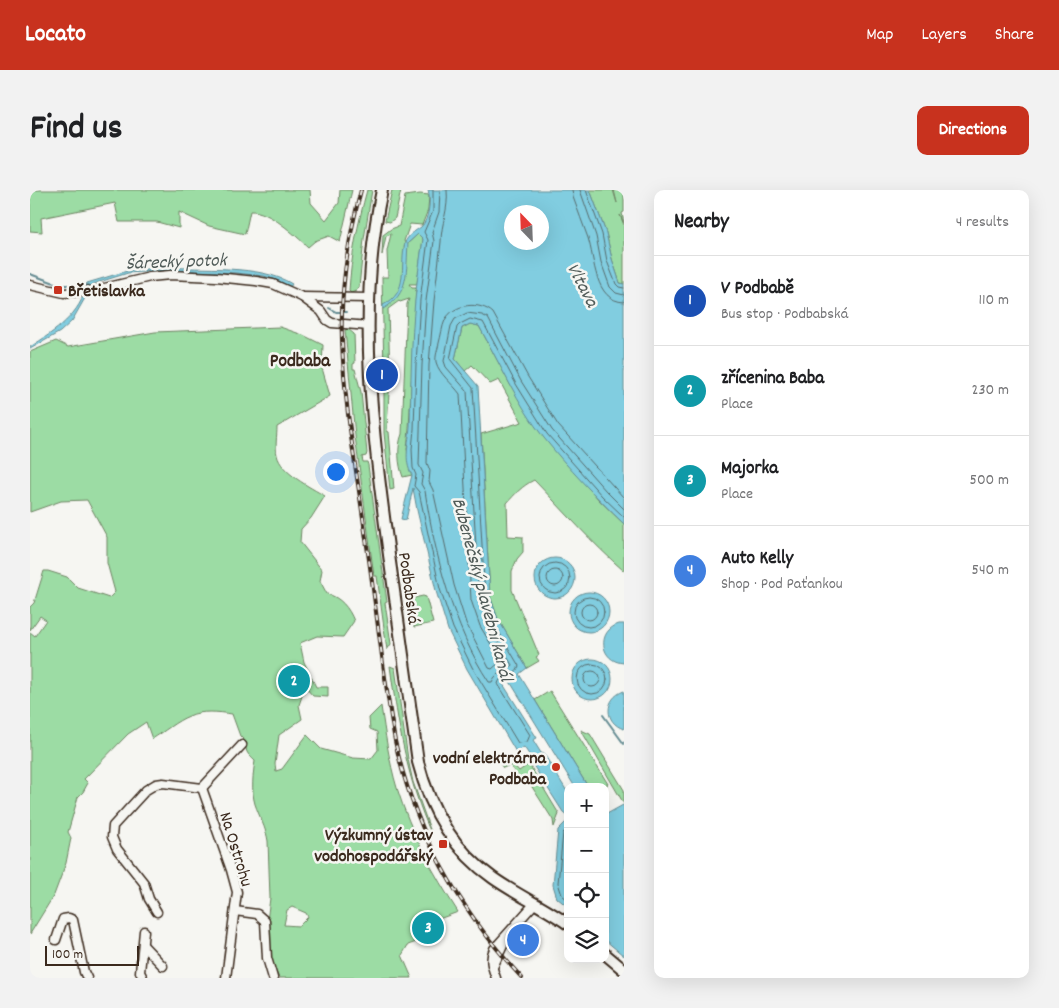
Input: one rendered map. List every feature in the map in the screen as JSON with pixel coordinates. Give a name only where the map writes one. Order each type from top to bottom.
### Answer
[{"type":"main road","name":"Podbabská","points":[[382,190],[374,226],[370,298],[371,398],[381,493],[418,762],[423,782],[441,821],[466,854],[492,878],[535,902],[564,921]]},
{"type":"main road","points":[[609,957],[624,970]]},
{"type":"street","points":[[30,286],[64,293],[80,292],[92,291],[150,277],[170,275],[256,281],[273,284],[302,298],[321,311],[327,320],[332,323],[369,326]]},
{"type":"street","points":[[321,311],[322,305],[328,297]]},
{"type":"street","points":[[302,298],[370,298]]},
{"type":"street","points":[[157,912],[149,898],[144,883],[121,855],[114,843],[113,826],[146,790],[156,784],[163,783],[202,788],[242,745]]},
{"type":"street","name":"Na Ostrohu","points":[[202,788],[237,892],[226,978]]},
{"type":"street","points":[[494,974],[491,956],[494,948],[508,935],[535,902]]},
{"type":"street","points":[[235,911],[258,914],[265,921],[267,958],[274,978]]},
{"type":"street","points":[[56,940],[63,919],[69,918],[73,920],[84,972],[87,978]]},
{"type":"street","points":[[143,978],[140,972],[144,931]]},
{"type":"street","points":[[144,946],[163,966]]},
{"type":"green space","points":[[30,190],[310,190],[311,203],[326,220],[339,203],[340,190],[352,190],[340,242],[329,236],[315,241],[308,247],[281,224],[257,212],[250,211],[245,234],[209,226],[179,212],[179,228],[157,222],[119,222],[115,203],[41,218],[42,232],[30,231]]},
{"type":"green space","points":[[367,190],[372,190],[359,287],[351,293],[349,291],[353,253]]},
{"type":"green space","points":[[392,190],[401,190],[395,218],[390,222],[385,221]]},
{"type":"green space","points":[[590,190],[613,190],[617,203],[614,190],[624,190],[624,212],[622,213],[624,223],[620,215],[624,225],[624,284],[620,283],[606,233]]},
{"type":"green space","points":[[429,195],[428,210],[422,225],[410,224],[404,241],[407,246],[418,234],[423,239],[417,284],[409,284],[412,288],[416,288],[407,449],[412,475],[403,477],[399,456],[399,444],[402,434],[407,304],[409,299],[399,301],[388,309],[390,377],[387,431],[389,432],[394,489],[390,490],[384,433],[384,379],[386,378],[386,373],[384,373],[382,277],[388,277],[387,251],[391,234],[386,236],[382,255],[383,235],[399,226],[405,196]]},
{"type":"green space","points":[[470,324],[479,326],[511,386],[598,499],[624,524],[624,571],[589,538],[534,480],[516,493],[507,503],[508,536],[523,537],[523,552],[517,559],[512,571],[512,590],[539,655],[536,657],[539,661],[527,668],[498,619],[490,596],[481,434],[522,422],[499,380],[490,384],[472,365],[465,371],[455,359],[462,328]]},
{"type":"green space","points":[[280,327],[303,335],[323,345],[322,368],[330,396],[277,427],[276,452],[280,462],[290,474],[325,496],[311,518],[301,529],[300,542],[322,570],[320,581],[327,594],[332,595],[344,604],[354,621],[343,637],[317,636],[300,643],[304,662],[316,687],[328,687],[328,697],[313,696],[305,687],[299,705],[302,719],[279,735],[275,764],[276,771],[282,769],[307,735],[321,749],[353,758],[371,759],[378,750],[377,732],[370,729],[369,718],[381,706],[392,768],[403,805],[423,852],[458,912],[436,920],[421,916],[419,941],[408,945],[402,955],[412,978],[279,978],[269,957],[266,929],[270,898],[268,841],[253,793],[255,761],[246,749],[247,743],[240,736],[232,714],[204,712],[194,714],[179,721],[152,739],[146,722],[128,734],[84,779],[88,783],[78,797],[68,832],[71,838],[66,863],[54,895],[30,934],[30,632],[35,636],[46,620],[40,616],[30,630],[30,607],[34,603],[44,571],[67,577],[78,588],[109,598],[115,592],[107,563],[107,537],[87,500],[61,501],[30,512],[30,352],[56,341],[68,347],[155,332]],"holes":[[[292,664],[299,677],[294,687],[284,684]],[[292,907],[306,913],[308,917],[299,926],[284,925],[287,910]]]},
{"type":"green space","points":[[348,329],[354,334],[355,363],[353,364],[353,369],[355,369],[361,392],[367,453],[366,456],[362,457],[363,462],[367,462],[368,465],[387,602],[385,603],[391,644],[387,650],[377,576],[374,576],[355,436],[345,330]]},
{"type":"green space","points":[[426,597],[433,623],[414,627],[409,599]]},
{"type":"green space","points":[[390,666],[395,668],[413,782],[432,835],[423,815],[410,773],[400,731]]},
{"type":"green space","points":[[550,691],[607,783],[586,783],[535,700]]},
{"type":"green space","points":[[581,730],[590,734],[624,790],[624,804]]},
{"type":"green space","points":[[507,757],[519,771],[529,764],[559,814],[554,827],[553,820],[527,779],[521,782],[510,765],[503,768],[499,762]]},
{"type":"water","points":[[428,190],[590,190],[606,233],[620,283],[624,284],[624,524],[572,471],[544,438],[517,398],[479,326],[470,324],[462,328],[455,359],[478,386],[490,596],[498,619],[527,668],[519,674],[586,783],[573,783],[509,680],[503,684],[537,738],[533,740],[564,786],[564,813],[531,762],[532,759],[524,747],[516,752],[467,669],[448,630],[436,591],[413,488],[406,520],[401,519],[412,475],[409,470],[407,451],[410,426],[414,316],[423,239],[418,234],[408,243],[405,280],[402,289],[392,303],[383,309],[383,305],[397,293],[402,278],[403,252],[406,240],[424,224],[429,204]]},
{"type":"water","points":[[164,267],[230,269],[264,273],[292,284],[290,287],[264,276],[236,273],[168,270],[128,273],[93,284],[72,321],[60,332],[30,349],[30,347],[66,321],[73,313],[84,294],[87,283],[127,271]]},
{"type":"water","points":[[555,558],[569,564],[575,578],[569,592],[555,598],[541,592],[535,578],[541,564]]},
{"type":"water","points":[[589,592],[603,598],[609,612],[603,626],[589,632],[575,626],[569,612],[575,598]]},
{"type":"water","points":[[619,624],[624,624],[624,663],[610,657],[604,646],[604,639],[607,633]]},
{"type":"water","points":[[592,659],[606,665],[612,679],[606,693],[592,699],[578,693],[572,679],[578,665]]},
{"type":"water","points":[[624,691],[624,729],[613,722],[609,710],[613,699],[617,694]]},
{"type":"water","points":[[623,805],[624,807],[624,956],[609,943],[609,813]]},
{"type":"water","points":[[564,824],[564,904],[557,898],[553,885],[558,830]]},
{"type":"waterway","points":[[30,274],[60,285],[88,285]]},
{"type":"waterway","name":"Šárecký potok","points":[[329,308],[336,312],[346,312]]},
{"type":"waterway","points":[[603,715],[624,744]]},
{"type":"railway","points":[[361,190],[352,227],[342,302],[343,365],[351,440],[395,741],[414,807],[442,868],[478,925],[522,978]]},
{"type":"place","name":"Břetislavka","points":[[58,290]]},
{"type":"place","name":"V Podbabě","points":[[382,375]]},
{"type":"place","name":"zřícenina Baba","points":[[294,681]]},
{"type":"place","name":"vodní elektrárna Podbaba","points":[[556,767]]},
{"type":"place","name":"Výzkumný ústav vodohospodářský","points":[[443,844]]},
{"type":"place","name":"Majorka","points":[[428,928]]},
{"type":"place","name":"Auto Kelly","points":[[523,940]]},
{"type":"district","name":"Podbaba","points":[[300,359]]},
{"type":"water label","name":"Vltava","points":[[584,284]]},
{"type":"water label","name":"Bubenečský plavební kanál","points":[[484,589]]}]
